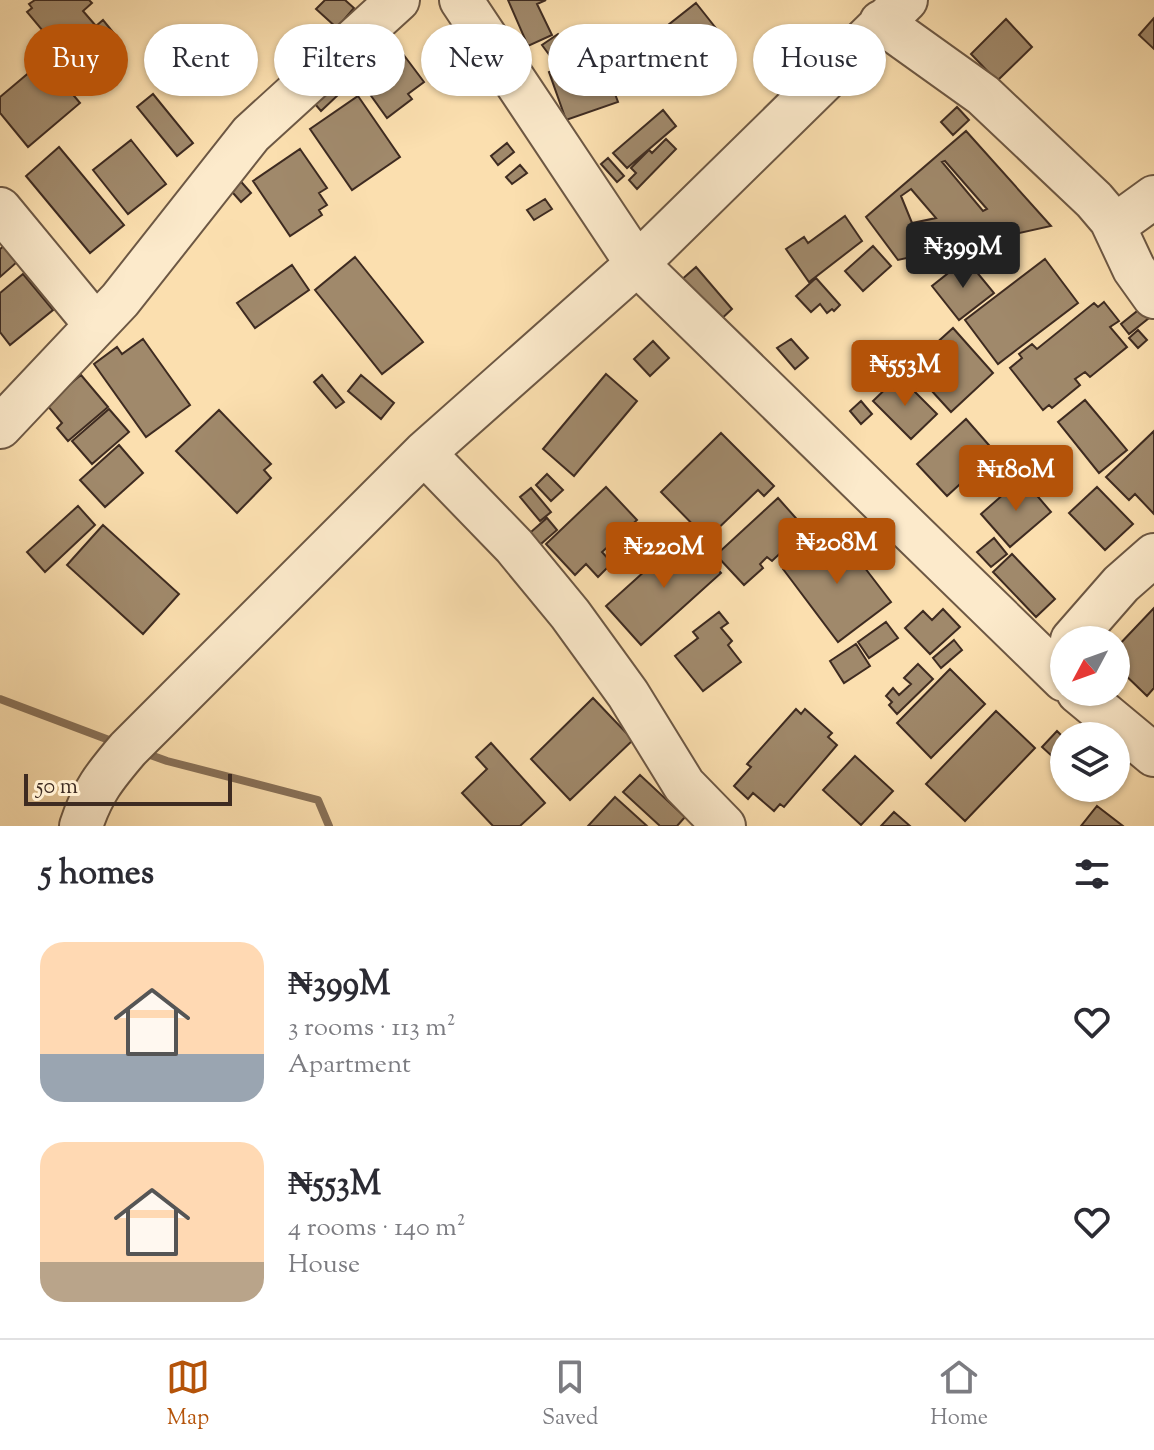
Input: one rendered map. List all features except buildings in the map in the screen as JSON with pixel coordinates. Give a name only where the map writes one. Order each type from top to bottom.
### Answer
[{"type":"street","points":[[0,427],[120,300],[251,134],[398,0]]},
{"type":"street","points":[[461,0],[637,264],[1050,652]]},
{"type":"street","points":[[81,826],[100,780],[128,749],[424,453],[637,264],[893,11],[1094,200],[1114,226],[1134,269],[1154,297]]},
{"type":"street","points":[[1114,226],[1154,197]]},
{"type":"street","points":[[0,209],[95,324]]},
{"type":"street","points":[[424,453],[514,546],[570,614],[628,694],[684,785],[724,826]]},
{"type":"street","points":[[1092,626],[1121,584],[1154,555]]},
{"type":"street","points":[[1105,706],[1154,755]]},
{"type":"waterway","points":[[0,699],[117,743]]},
{"type":"waterway","points":[[142,752],[318,800],[329,826]]}]
